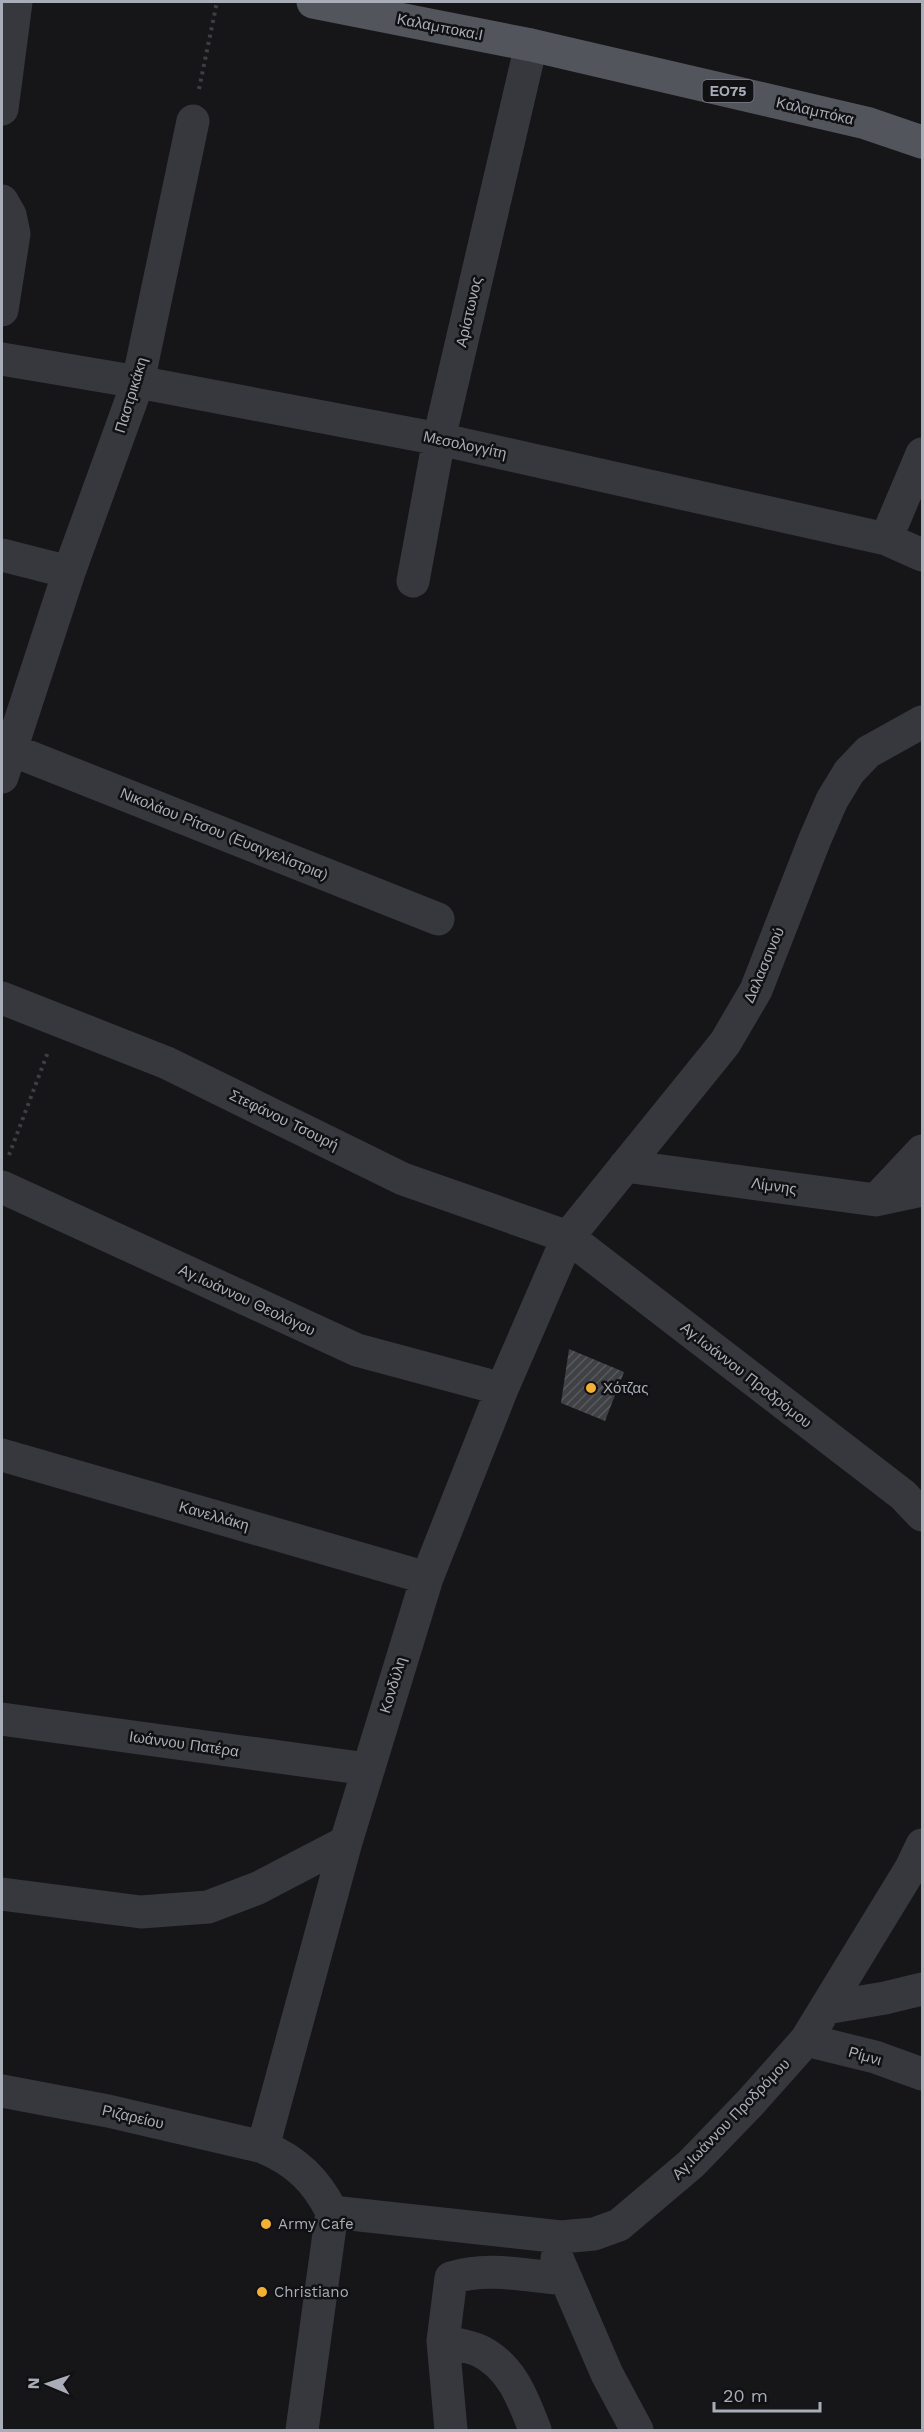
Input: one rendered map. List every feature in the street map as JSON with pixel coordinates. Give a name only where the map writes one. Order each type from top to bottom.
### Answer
[{"type":"main road","name":"Καλαμποκα.Ι","points":[[318,2],[531,45]]},
{"type":"main road","name":"Καλαμπόκα","points":[[531,45],[866,123],[922,142]]},
{"type":"street","points":[[2,109],[15,2]]},
{"type":"street","name":"Αρίστωνος","points":[[412,580],[439,439],[531,45]]},
{"type":"street","name":"Παστρικάκη","points":[[4,757],[138,382],[193,121]]},
{"type":"street","points":[[2,201],[10,214],[14,234],[2,310]]},
{"type":"street","name":"Μεσολογγίτη","points":[[2,359],[138,382],[439,439],[886,538],[922,555]]},
{"type":"street","points":[[886,538],[922,454]]},
{"type":"street","points":[[2,555],[69,572]]},
{"type":"street","name":"Δαλασσινού","points":[[568,1237],[725,1043],[756,990],[815,839],[832,800],[849,772],[868,752],[922,722]]},
{"type":"street","name":"Νικολάου Ρίτσου (Ευαγγελίστρια)","points":[[4,757],[438,919]]},
{"type":"street","name":"Στεφάνου Τσουρή","points":[[2,998],[167,1063],[404,1179],[568,1237]]},
{"type":"street","points":[[876,1200],[922,1151]]},
{"type":"street","name":"Λίμνης","points":[[625,1166],[876,1200],[922,1190]]},
{"type":"street","name":"Αγ.Ιωάννου Θεολόγου","points":[[2,1187],[357,1350],[502,1389]]},
{"type":"street","name":"Κονδύλη","points":[[263,2147],[345,1842],[427,1578],[502,1389],[568,1237]]},
{"type":"street","name":"Αγ.Ιωάννου Προδρόμου","points":[[568,1237],[903,1495],[922,1515]]},
{"type":"street","name":"Κανελλάκη","points":[[2,1455],[427,1578]]},
{"type":"street","name":"Ιωάννου Πατέρα","points":[[2,1719],[367,1769]]},
{"type":"street","points":[[2,1894],[141,1911],[208,1907],[258,1888],[345,1842]]},
{"type":"street","name":"Αγ.Ιωάννου Προδρόμου","points":[[332,2212],[561,2237],[594,2234],[619,2225],[691,2164],[806,2040],[911,1868],[922,1845]]},
{"type":"street","points":[[826,2008],[922,1989]]},
{"type":"street","name":"Ρίμνι","points":[[806,2040],[875,2057],[922,2074]]},
{"type":"street","name":"Ριζαρείου","points":[[2,2091],[108,2111],[263,2147],[300,2167],[313,2180],[332,2212]]},
{"type":"street","points":[[302,2430],[332,2212]]},
{"type":"street","points":[[545,2235],[607,2374],[637,2430]]},
{"type":"street","points":[[451,2430],[443,2341],[451,2278],[467,2273],[483,2272],[566,2279]]},
{"type":"street","points":[[443,2341],[478,2350],[500,2363],[521,2393],[535,2430]]},
{"type":"path","points":[[193,121],[217,2]]},
{"type":"path","points":[[13,1144],[60,1021]]},
{"type":"building","name":"Χότζας","points":[[569,1349],[624,1372],[605,1421],[561,1403]]},
{"type":"place","name":"Χότζας","points":[[591,1388]]},
{"type":"place","name":"Army Cafe","points":[[266,2224]]},
{"type":"place","name":"Christiano","points":[[262,2292]]}]
